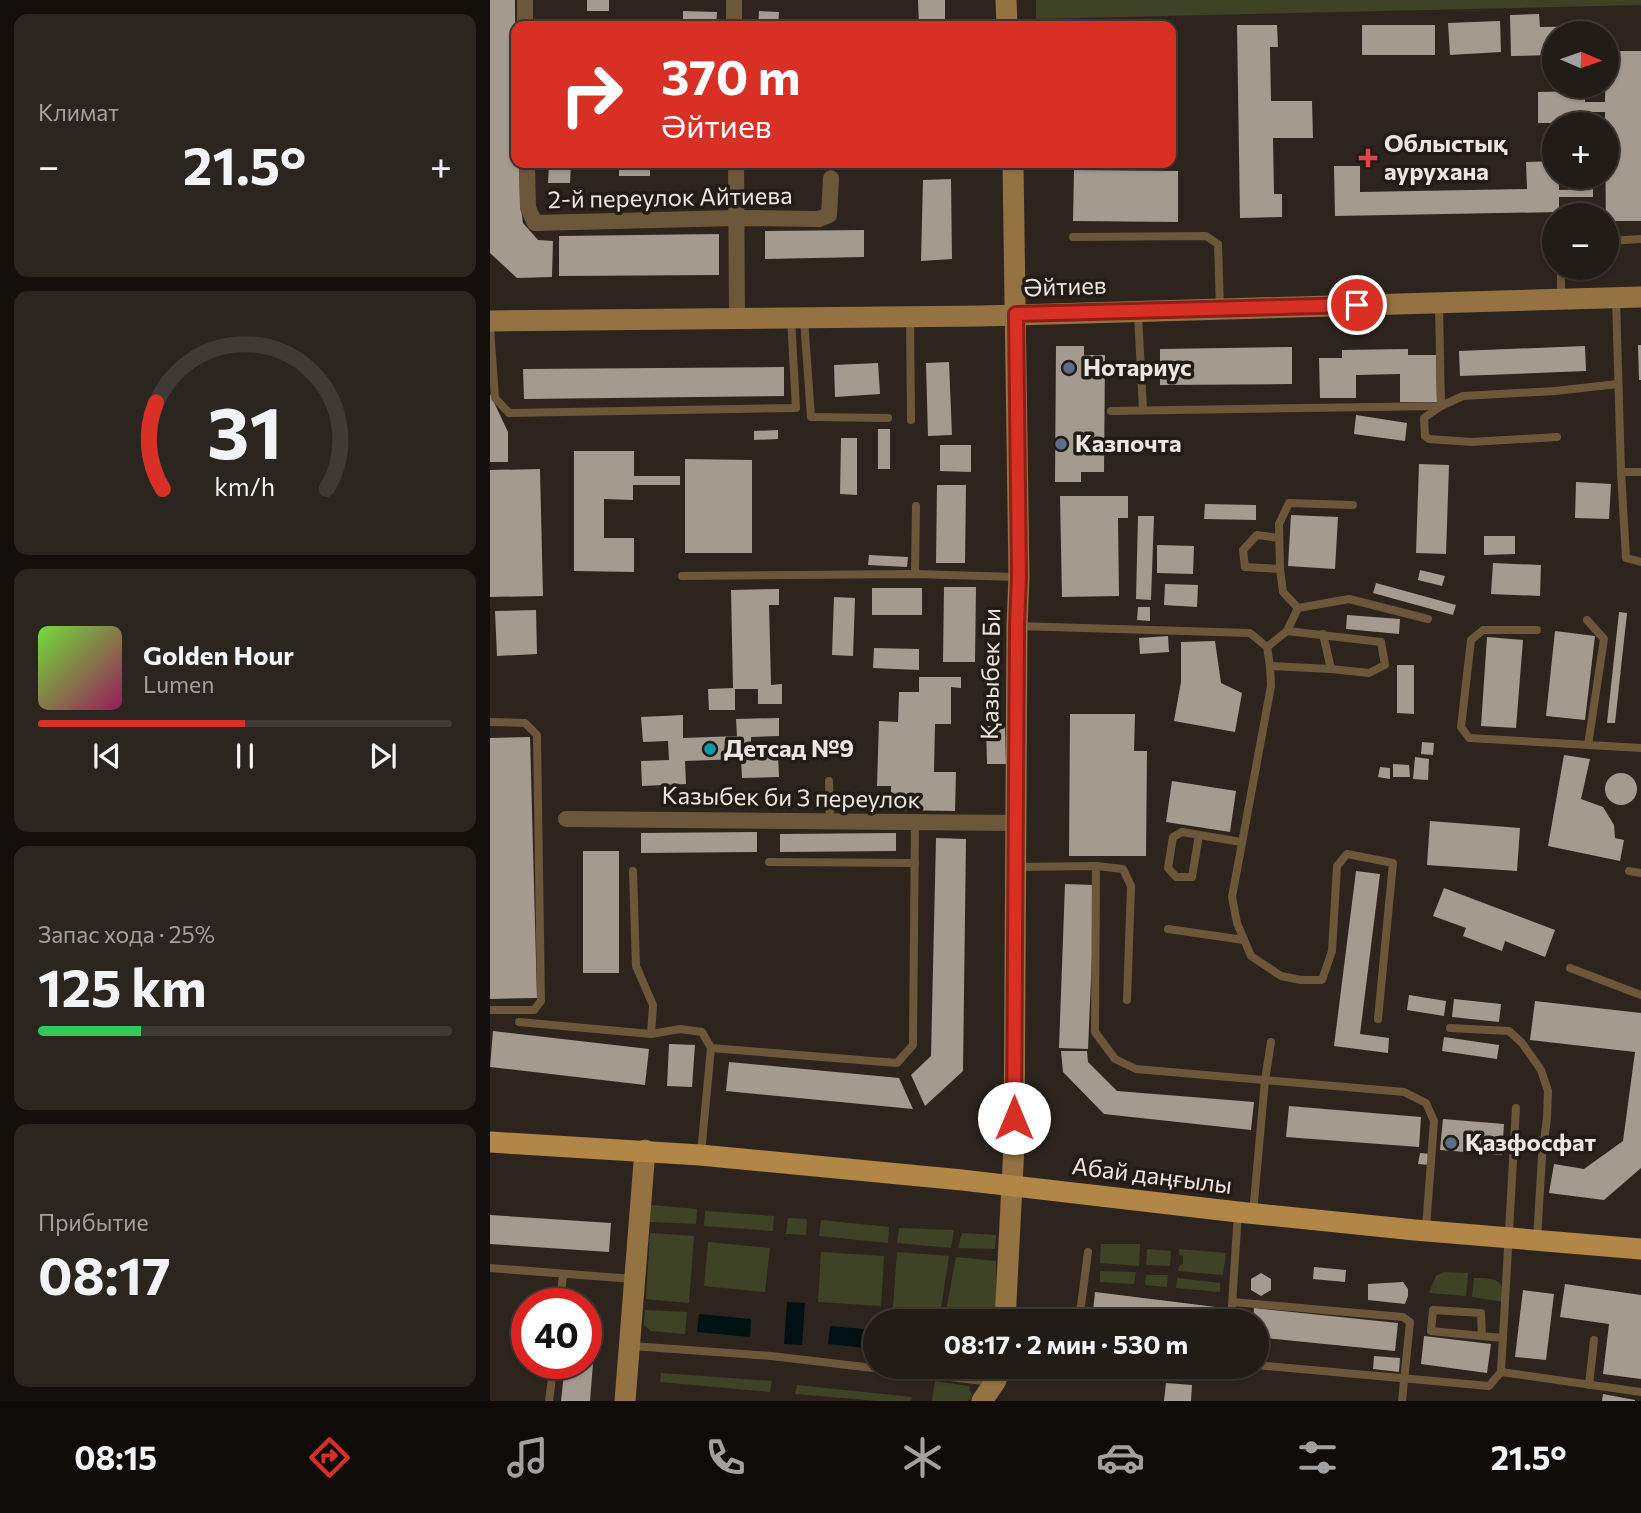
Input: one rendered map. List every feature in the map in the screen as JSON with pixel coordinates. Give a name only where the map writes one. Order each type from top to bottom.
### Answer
[{"type":"main road","name":"Абай даңғылы","points":[[490,1142],[700,1155],[962,1180],[1246,1213],[1636,1250]]},
{"type":"street","points":[[525,0],[526,21]]},
{"type":"street","points":[[734,0],[734,21]]},
{"type":"street","points":[[1006,0],[1007,21]]},
{"type":"street","name":"2-й переулок Айтиева","points":[[527,168],[528,208],[535,223],[736,218],[819,219],[829,215],[831,178]]},
{"type":"street","points":[[736,168],[737,319]]},
{"type":"street","name":"Қазыбек Би","points":[[1006,1309],[1014,1132],[1019,577],[1013,168]]},
{"type":"street","name":"Әйтиев","points":[[490,321],[798,319],[1641,297]]},
{"type":"street","name":"Казыбек би 3 переулок","points":[[566,819],[1016,823]]},
{"type":"street","points":[[625,1401],[645,1150]]},
{"type":"street","points":[[982,1401],[995,1379]]},
{"type":"lane","points":[[1073,237],[1206,236],[1218,244],[1220,309]]},
{"type":"lane","points":[[1619,240],[1641,239]]},
{"type":"lane","points":[[1561,280],[1561,299]]},
{"type":"lane","points":[[1616,298],[1620,472],[1626,558],[1641,562]]},
{"type":"lane","points":[[1439,303],[1441,406]]},
{"type":"lane","points":[[1138,311],[1143,410]]},
{"type":"lane","points":[[910,316],[911,420]]},
{"type":"lane","points":[[490,328],[495,398],[509,413],[796,408],[798,319]]},
{"type":"lane","points":[[798,319],[811,417],[888,418]]},
{"type":"lane","points":[[1557,437],[1471,442],[1429,439],[1425,436],[1424,418],[1462,396],[1555,391],[1618,384]]},
{"type":"lane","points":[[1111,411],[1441,406]]},
{"type":"lane","points":[[1620,472],[1641,472]]},
{"type":"lane","points":[[1298,608],[1283,592],[1280,569],[1279,524],[1289,503],[1353,505]]},
{"type":"lane","points":[[915,574],[916,506]]},
{"type":"lane","points":[[1279,538],[1257,535],[1243,550],[1245,567],[1280,569]]},
{"type":"lane","points":[[682,576],[915,574],[1019,577]]},
{"type":"lane","points":[[1298,608],[1349,599],[1428,619]]},
{"type":"lane","points":[[1267,647],[1287,631],[1298,608]]},
{"type":"lane","points":[[1587,620],[1604,639],[1588,745]]},
{"type":"lane","points":[[1017,626],[1250,633],[1267,647],[1271,686],[1232,897],[1237,923],[1251,956],[1281,975],[1301,980],[1322,980],[1332,951],[1337,866],[1347,854],[1394,863],[1378,1019]]},
{"type":"lane","points":[[1537,630],[1483,630],[1471,640],[1461,727],[1469,738],[1641,748]]},
{"type":"lane","points":[[1270,666],[1370,673],[1385,665],[1381,642],[1287,631]]},
{"type":"lane","points":[[1323,634],[1331,669]]},
{"type":"lane","points":[[490,723],[525,723],[537,735],[541,1001],[534,1010],[490,1010]]},
{"type":"lane","points":[[829,780],[830,821]]},
{"type":"lane","points":[[711,1048],[897,1063],[913,1045],[915,822]]},
{"type":"lane","points":[[1199,835],[1192,877],[1176,877],[1168,868],[1173,837],[1182,832],[1241,842]]},
{"type":"lane","points":[[769,862],[915,863]]},
{"type":"lane","points":[[1096,866],[1095,1032],[1115,1059],[1136,1069],[1404,1092],[1426,1103],[1434,1121],[1425,1231]]},
{"type":"lane","points":[[1016,867],[1096,866],[1123,869],[1131,886],[1127,1000]]},
{"type":"lane","points":[[1629,871],[1641,873]]},
{"type":"lane","points":[[633,872],[636,966],[653,1004],[651,1034]]},
{"type":"lane","points":[[1168,929],[1244,940]]},
{"type":"lane","points":[[1570,968],[1641,995]]},
{"type":"lane","points":[[519,1022],[651,1034],[680,1029],[702,1032],[711,1048],[700,1155]]},
{"type":"lane","points":[[1450,1028],[1509,1031],[1522,1043],[1541,1070],[1548,1091],[1536,1241]]},
{"type":"lane","points":[[1232,1309],[1270,1042]]},
{"type":"lane","points":[[1269,1365],[1489,1387],[1501,1372],[1516,1108]]},
{"type":"lane","points":[[1080,1309],[1087,1252]]},
{"type":"lane","points":[[490,1268],[634,1279]]},
{"type":"lane","points":[[562,1288],[564,1273]]},
{"type":"lane","points":[[1233,1302],[1403,1317],[1410,1322],[1402,1401]]},
{"type":"lane","points":[[1482,1336],[1481,1313],[1433,1310],[1431,1331],[1482,1336],[1503,1338]]},
{"type":"lane","points":[[1589,1385],[1594,1340]]},
{"type":"lane","points":[[629,1345],[863,1363]]},
{"type":"lane","points":[[1501,1372],[1641,1392]]},
{"type":"lane","points":[[550,1401],[552,1379]]},
{"type":"green space","points":[[1036,0],[1641,0],[1641,5],[1036,19]]},
{"type":"green space","points":[[651,1205],[697,1209],[696,1224],[650,1222]]},
{"type":"green space","points":[[705,1211],[774,1216],[773,1231],[704,1226]]},
{"type":"green space","points":[[788,1218],[807,1219],[806,1235],[786,1234]]},
{"type":"green space","points":[[821,1220],[889,1227],[888,1243],[819,1236]]},
{"type":"green space","points":[[899,1228],[954,1230],[951,1248],[897,1243]]},
{"type":"green space","points":[[650,1233],[694,1236],[689,1303],[646,1299]]},
{"type":"green space","points":[[962,1233],[996,1235],[995,1249],[958,1248]]},
{"type":"green space","points":[[708,1242],[770,1248],[765,1292],[704,1286]]},
{"type":"green space","points":[[1101,1244],[1140,1244],[1139,1266],[1100,1263]]},
{"type":"green space","points":[[1147,1249],[1171,1251],[1170,1266],[1146,1265]]},
{"type":"green space","points":[[1179,1249],[1226,1253],[1223,1275],[1178,1271],[1183,1264]]},
{"type":"green space","points":[[821,1252],[884,1256],[881,1306],[818,1302]]},
{"type":"green space","points":[[897,1252],[949,1256],[941,1309],[893,1309]]},
{"type":"green space","points":[[956,1257],[996,1261],[996,1309],[946,1309]]},
{"type":"green space","points":[[1100,1271],[1136,1272],[1134,1284],[1100,1282]]},
{"type":"green space","points":[[1444,1272],[1468,1273],[1466,1296],[1429,1293],[1436,1276]]},
{"type":"green space","points":[[1146,1275],[1168,1275],[1167,1287],[1145,1285]]},
{"type":"green space","points":[[1177,1278],[1220,1283],[1220,1292],[1176,1288]]},
{"type":"green space","points":[[1474,1278],[1497,1281],[1504,1294],[1504,1302],[1472,1297]]},
{"type":"green space","points":[[645,1310],[687,1312],[685,1334],[651,1331],[644,1325]]},
{"type":"green space","points":[[661,1373],[772,1381],[770,1392],[660,1382]]},
{"type":"green space","points":[[935,1381],[969,1386],[972,1396],[968,1401],[932,1401]]},
{"type":"green space","points":[[797,1385],[912,1397],[911,1401],[878,1401],[795,1394]]},
{"type":"shaded area","points":[[787,1302],[805,1303],[802,1345],[784,1344]]},
{"type":"shaded area","points":[[699,1314],[751,1319],[750,1337],[697,1332]]},
{"type":"shaded area","points":[[830,1326],[863,1329],[863,1348],[828,1344]]},
{"type":"building","points":[[490,0],[515,0],[515,21],[511,21],[511,168],[519,168],[523,223],[538,240],[553,241],[552,277],[517,278],[490,253]]},
{"type":"building","points":[[587,0],[609,0],[609,11],[587,11]]},
{"type":"building","points":[[918,0],[945,0],[945,21],[919,21]]},
{"type":"building","points":[[683,11],[717,12],[716,21],[683,21]]},
{"type":"building","points":[[759,11],[779,12],[778,21],[758,21]]},
{"type":"building","points":[[1539,14],[1542,55],[1511,56],[1510,15]]},
{"type":"building","points":[[1500,21],[1501,52],[1450,55],[1448,23]]},
{"type":"building","points":[[1237,25],[1277,25],[1278,47],[1270,47],[1271,101],[1312,101],[1313,138],[1273,138],[1274,194],[1282,194],[1282,217],[1240,218]]},
{"type":"building","points":[[1362,25],[1435,25],[1435,55],[1362,55]]},
{"type":"building","points":[[1619,51],[1641,51],[1641,221],[1619,221],[1619,203],[1606,203],[1606,189],[1619,189],[1619,112],[1542,112],[1542,123],[1538,123],[1538,92],[1542,92],[1542,98],[1585,98],[1585,102],[1605,102],[1605,98],[1619,98]]},
{"type":"building","points":[[1542,161],[1542,189],[1593,189],[1593,197],[1559,197],[1559,203],[1542,203],[1542,212],[1335,216],[1334,166],[1360,166],[1360,192],[1527,189],[1526,162]]},
{"type":"building","points":[[549,168],[571,168],[570,183],[548,183]]},
{"type":"building","points":[[619,168],[650,168],[650,176],[619,176]]},
{"type":"building","points":[[1074,170],[1178,171],[1178,222],[1073,221]]},
{"type":"building","points":[[951,179],[952,259],[921,261],[923,180]]},
{"type":"building","points":[[864,230],[864,257],[765,259],[765,231]]},
{"type":"building","points":[[719,234],[719,275],[559,276],[559,236]]},
{"type":"building","points":[[1638,345],[1641,345],[1641,380],[1639,380]]},
{"type":"building","points":[[1056,346],[1084,346],[1084,355],[1105,355],[1104,472],[1081,472],[1081,482],[1055,482]]},
{"type":"building","points":[[1585,346],[1586,371],[1460,376],[1459,351]]},
{"type":"building","points":[[1292,347],[1292,384],[1160,385],[1160,349]]},
{"type":"building","points":[[1408,349],[1408,355],[1436,355],[1437,402],[1400,402],[1400,374],[1356,375],[1356,398],[1320,398],[1319,358],[1342,358],[1342,350]]},
{"type":"building","points":[[949,362],[952,435],[928,436],[926,363]]},
{"type":"building","points":[[878,363],[880,394],[835,397],[834,365]]},
{"type":"building","points":[[784,367],[784,396],[524,399],[523,369]]},
{"type":"building","points":[[490,394],[508,432],[508,462],[490,462]]},
{"type":"building","points":[[1356,415],[1407,423],[1405,441],[1354,434]]},
{"type":"building","points":[[878,429],[890,429],[890,469],[878,469]]},
{"type":"building","points":[[778,430],[778,439],[754,440],[754,431]]},
{"type":"building","points":[[841,438],[857,438],[857,495],[840,494]]},
{"type":"building","points":[[940,445],[971,445],[971,472],[940,471]]},
{"type":"building","points":[[574,451],[634,451],[634,476],[680,476],[680,485],[633,485],[633,500],[604,499],[604,538],[634,538],[634,572],[574,571]]},
{"type":"building","points":[[685,459],[752,460],[752,553],[685,553]]},
{"type":"building","points":[[1419,464],[1449,465],[1446,554],[1416,553]]},
{"type":"building","points":[[540,469],[543,596],[490,597],[490,470]]},
{"type":"building","points":[[1576,482],[1611,484],[1609,519],[1575,518]]},
{"type":"building","points":[[937,485],[966,485],[965,563],[936,563]]},
{"type":"building","points":[[1060,496],[1128,496],[1128,518],[1118,518],[1119,596],[1062,597]]},
{"type":"building","points":[[1205,504],[1256,505],[1256,520],[1204,519]]},
{"type":"building","points":[[1291,515],[1338,517],[1335,569],[1288,566]]},
{"type":"building","points":[[1138,516],[1154,516],[1151,600],[1136,599]]},
{"type":"building","points":[[1484,536],[1515,536],[1515,554],[1484,555]]},
{"type":"building","points":[[1157,545],[1194,546],[1193,574],[1157,573]]},
{"type":"building","points":[[869,555],[908,557],[907,567],[868,565]]},
{"type":"building","points":[[1493,563],[1541,565],[1540,596],[1491,594]]},
{"type":"building","points":[[1420,570],[1445,576],[1442,586],[1418,580]]},
{"type":"building","points":[[1376,583],[1456,605],[1453,615],[1373,593]]},
{"type":"building","points":[[1165,584],[1198,585],[1197,607],[1164,605]]},
{"type":"building","points":[[944,587],[976,587],[975,662],[943,662]]},
{"type":"building","points":[[872,588],[922,588],[922,615],[872,615]]},
{"type":"building","points":[[779,589],[779,605],[769,605],[771,685],[782,684],[782,704],[758,704],[758,689],[735,689],[735,710],[709,710],[708,689],[733,688],[731,590]]},
{"type":"building","points":[[834,597],[855,598],[853,656],[832,655]]},
{"type":"building","points":[[1138,607],[1150,607],[1150,621],[1137,620]]},
{"type":"building","points":[[536,610],[537,654],[497,656],[495,611]]},
{"type":"building","points":[[1619,612],[1627,613],[1615,723],[1607,723]]},
{"type":"building","points":[[1347,615],[1400,619],[1399,634],[1346,629]]},
{"type":"building","points":[[1555,631],[1595,636],[1585,720],[1546,716]]},
{"type":"building","points":[[1168,636],[1169,652],[1140,654],[1139,638]]},
{"type":"building","points":[[1487,637],[1523,640],[1516,728],[1481,726]]},
{"type":"building","points":[[1215,641],[1221,683],[1242,693],[1235,732],[1174,721],[1181,682],[1181,642]]},
{"type":"building","points":[[874,648],[919,649],[919,670],[873,668]]},
{"type":"building","points":[[1397,665],[1414,665],[1414,714],[1397,713]]},
{"type":"building","points":[[919,677],[961,677],[961,688],[951,687],[951,724],[935,724],[934,772],[956,772],[955,811],[891,810],[891,786],[877,786],[879,721],[898,722],[899,692],[919,692]]},
{"type":"building","points":[[1070,714],[1135,714],[1134,751],[1147,751],[1146,856],[1069,856]]},
{"type":"building","name":"Детсад №9","points":[[683,715],[683,738],[737,736],[736,719],[779,718],[779,736],[751,737],[751,756],[778,755],[779,777],[742,778],[741,759],[685,761],[686,784],[642,786],[641,761],[669,760],[668,741],[643,742],[641,717]]},
{"type":"building","points":[[986,726],[1005,726],[1006,764],[987,764]]},
{"type":"building","points":[[530,737],[537,998],[490,999],[490,738]]},
{"type":"building","points":[[1422,742],[1434,743],[1433,755],[1421,754]]},
{"type":"building","points":[[1564,755],[1590,759],[1581,799],[1603,807],[1614,825],[1615,838],[1624,840],[1620,861],[1548,846]]},
{"type":"building","points":[[1415,757],[1429,759],[1428,780],[1413,779]]},
{"type":"building","points":[[1393,764],[1409,765],[1410,777],[1393,777]]},
{"type":"building","points":[[1380,767],[1390,768],[1390,779],[1378,777]]},
{"type":"building","points":[[1621,773],[1632,778],[1637,789],[1632,800],[1621,805],[1610,800],[1605,789],[1610,778]]},
{"type":"building","points":[[1172,781],[1236,791],[1230,832],[1166,822]]},
{"type":"building","points":[[1430,821],[1520,828],[1517,871],[1427,865]]},
{"type":"building","points":[[757,832],[757,852],[641,853],[641,833]]},
{"type":"building","points":[[896,833],[896,851],[780,852],[780,834]]},
{"type":"building","points":[[936,838],[966,839],[963,1071],[925,1106],[911,1075],[931,1056]]},
{"type":"building","points":[[583,851],[619,851],[619,973],[583,973]]},
{"type":"building","points":[[1356,871],[1380,874],[1360,1034],[1389,1038],[1388,1053],[1334,1046]]},
{"type":"building","points":[[1065,884],[1095,885],[1088,1049],[1059,1048]]},
{"type":"building","points":[[1444,888],[1555,930],[1545,957],[1505,941],[1502,951],[1463,936],[1466,928],[1433,916]]},
{"type":"building","points":[[1409,995],[1446,1001],[1444,1016],[1407,1010]]},
{"type":"building","points":[[1454,999],[1501,1004],[1499,1022],[1452,1017]]},
{"type":"building","points":[[1535,1001],[1641,1013],[1641,1168],[1604,1200],[1549,1193],[1554,1164],[1584,1169],[1623,1141],[1635,1052],[1530,1040]]},
{"type":"building","points":[[493,1031],[649,1049],[645,1085],[490,1067]]},
{"type":"building","points":[[1444,1037],[1499,1045],[1497,1059],[1442,1051]]},
{"type":"building","points":[[669,1044],[695,1045],[692,1087],[667,1086]]},
{"type":"building","points":[[1061,1051],[1087,1051],[1088,1062],[1117,1091],[1254,1102],[1251,1130],[1104,1114],[1063,1072]]},
{"type":"building","points":[[729,1062],[899,1078],[913,1109],[726,1091]]},
{"type":"building","points":[[1289,1106],[1421,1117],[1419,1147],[1286,1137]]},
{"type":"building","name":"Қазфосфат","points":[[1443,1119],[1504,1124],[1502,1155],[1440,1150]]},
{"type":"building","points":[[1420,1153],[1431,1154],[1430,1165],[1418,1164]]},
{"type":"building","points":[[490,1215],[611,1223],[609,1252],[490,1244]]},
{"type":"building","points":[[1314,1267],[1346,1270],[1345,1282],[1313,1279]]},
{"type":"building","points":[[1261,1273],[1271,1279],[1271,1290],[1261,1296],[1251,1290],[1251,1279]]},
{"type":"building","points":[[1403,1282],[1408,1289],[1405,1304],[1368,1300],[1368,1284]]},
{"type":"building","points":[[1565,1284],[1641,1295],[1641,1379],[1603,1374],[1609,1324],[1560,1317]]},
{"type":"building","points":[[1523,1290],[1554,1294],[1546,1360],[1515,1357]]},
{"type":"building","points":[[1095,1292],[1224,1308],[1224,1309],[1093,1309]]},
{"type":"building","points":[[1269,1310],[1398,1323],[1395,1351],[1269,1338]]},
{"type":"building","points":[[1424,1336],[1491,1344],[1487,1373],[1421,1364]]},
{"type":"building","points":[[1374,1356],[1400,1358],[1399,1372],[1373,1369]]},
{"type":"building","points":[[563,1379],[592,1379],[590,1401],[561,1401]]},
{"type":"building","points":[[1166,1383],[1192,1385],[1191,1401],[1164,1401]]},
{"type":"building","points":[[1603,1394],[1635,1400],[1635,1401],[1602,1401]]},
{"type":"place","name":"Облыстық аурухана","points":[[1368,158]]},
{"type":"place","name":"Нотариус","points":[[1069,368]]},
{"type":"place","name":"Казпочта","points":[[1061,444]]},
{"type":"place","name":"Детсад №9","points":[[710,749]]},
{"type":"place","name":"Қазфосфат","points":[[1451,1143]]},
{"type":"route","points":[[1014,1118],[1019,577],[1016,314],[1357,305]]}]
